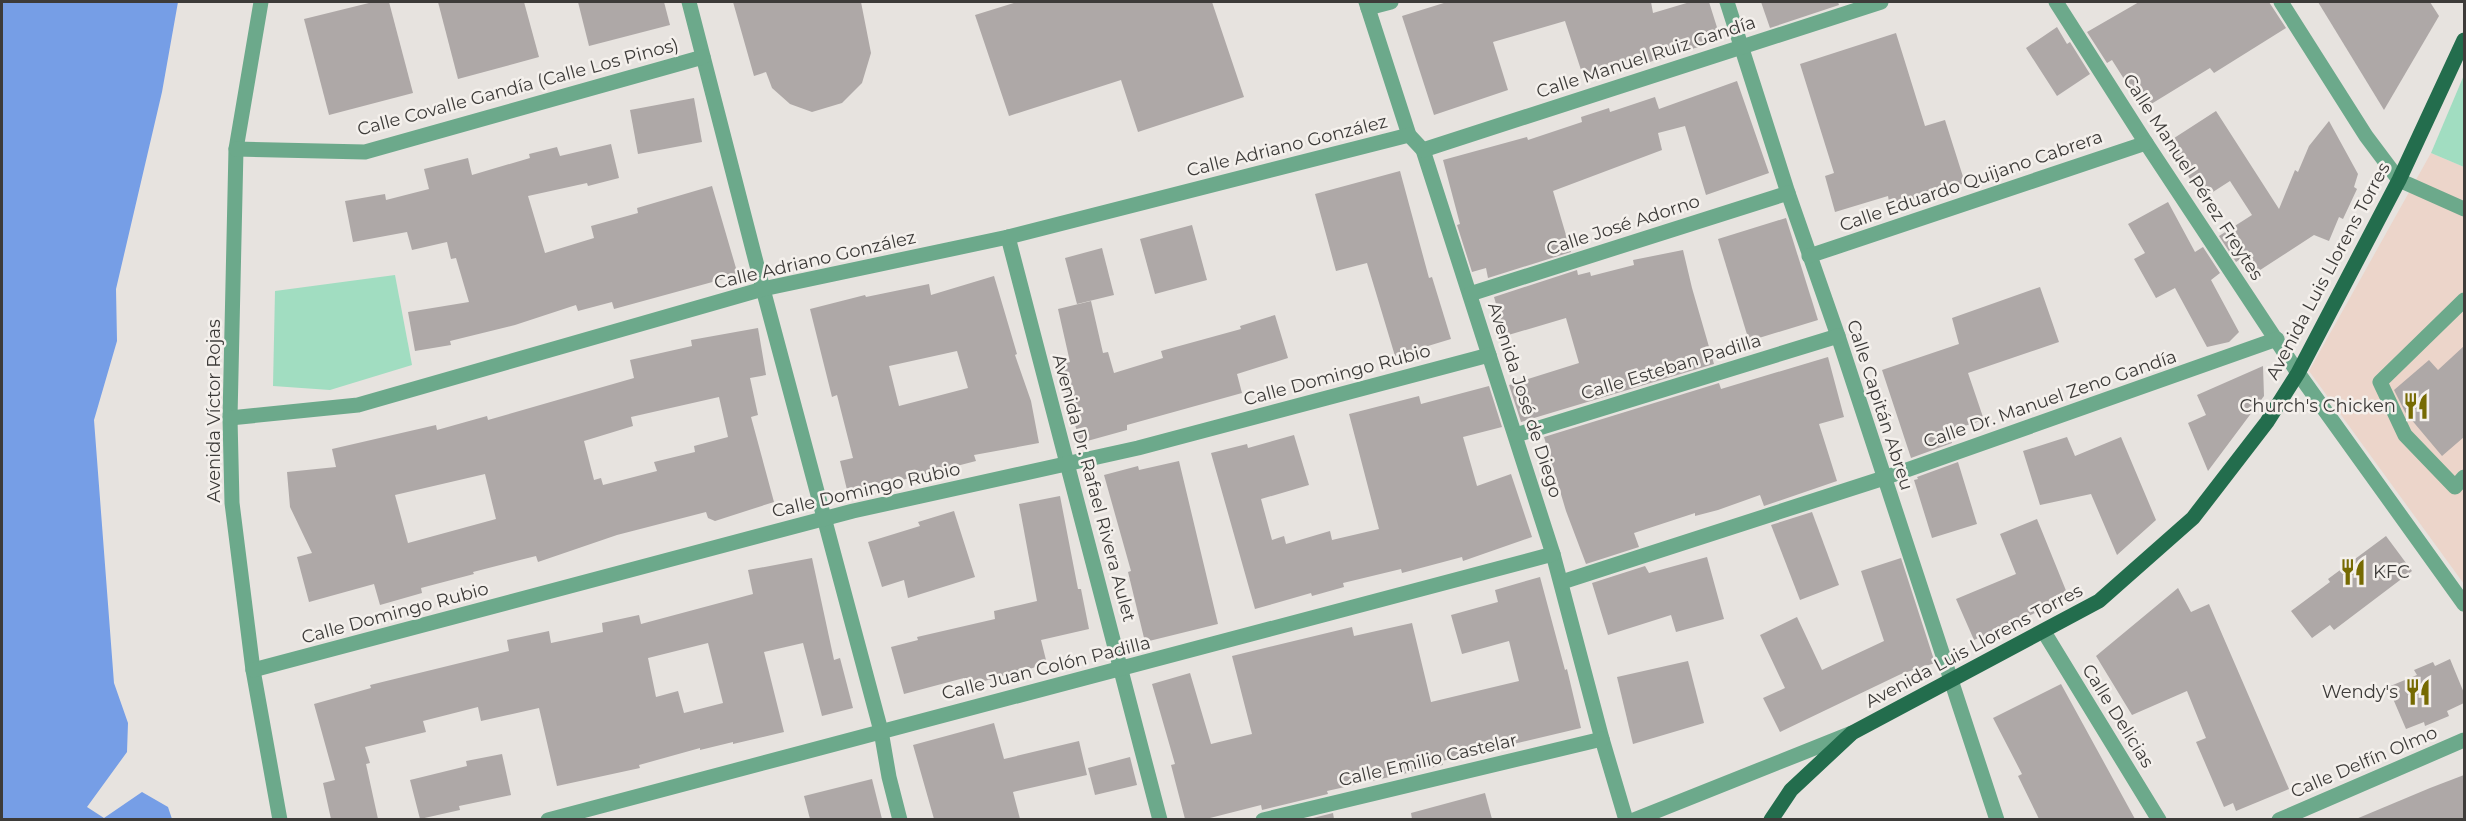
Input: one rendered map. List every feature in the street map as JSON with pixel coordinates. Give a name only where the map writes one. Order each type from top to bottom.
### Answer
[{"type":"main road","name":"Avenida Luis Llorens Torres","points":[[1771,819],[1791,790],[1852,733],[2099,601],[2193,518],[2267,422],[2298,373],[2399,180],[2464,40]]},
{"type":"street","name":"Avenida Víctor Rojas","points":[[261,2],[236,149],[230,418],[232,503],[254,670],[280,819]]},
{"type":"street","points":[[689,2],[823,519],[881,730],[889,777],[900,819]]},
{"type":"street","points":[[1367,5],[1391,2]]},
{"type":"street","name":"Calle Capitán Abreu","points":[[1727,2],[1788,193],[1838,336],[1997,819]]},
{"type":"street","name":"Calle Manuel Ruiz Gandía","points":[[1423,150],[1881,2]]},
{"type":"street","name":"Calle Manuel Pérez Freytes","points":[[2056,2],[2298,373],[2464,604]]},
{"type":"street","points":[[2281,2],[2366,136],[2399,180],[2464,209]]},
{"type":"street","name":"Avenida José de Diego","points":[[1367,5],[1409,135],[1423,150],[1488,355],[1516,435],[1562,582],[1602,739],[1626,819]]},
{"type":"street","name":"Calle Covalle Gandía (Calle Los Pinos)","points":[[236,149],[365,152],[703,57]]},
{"type":"street","name":"Calle Adriano González","points":[[230,418],[358,405],[763,289],[1008,237],[1409,135]]},
{"type":"street","name":"Calle Eduardo Quijano Cabrera","points":[[1809,256],[2146,143]]},
{"type":"street","name":"Calle José Adorno","points":[[1470,294],[1788,193]]},
{"type":"street","name":"Avenida Dr. Rafael Rivera Aulet","points":[[1008,237],[1160,819]]},
{"type":"street","points":[[2464,300],[2380,382],[2405,435],[2455,487],[2464,477]]},
{"type":"street","name":"Calle Esteban Padilla","points":[[1516,435],[1838,336]]},
{"type":"street","name":"Calle Dr. Manuel Zeno Gandía","points":[[1562,582],[1884,478],[2277,339]]},
{"type":"street","name":"Calle Domingo Rubio","points":[[254,670],[823,519],[1138,448],[1488,355]]},
{"type":"street","name":"Calle Juan Colón Padilla","points":[[548,819],[1553,554]]},
{"type":"street","name":"Calle Delicias","points":[[2044,632],[2159,819]]},
{"type":"street","points":[[1634,819],[1852,733]]},
{"type":"street","name":"Calle Emilio Castelar","points":[[1263,819],[1602,739]]},
{"type":"street","name":"Calle Delfín Olmo","points":[[2279,819],[2464,740]]},
{"type":"shaded area","points":[[2431,153],[2464,167],[2464,584],[2309,371]]},
{"type":"green space","points":[[2464,75],[2464,167],[2431,153]]},
{"type":"green space","points":[[395,275],[412,365],[330,390],[273,386],[275,291]]},
{"type":"water","points":[[2,2],[178,2],[162,92],[116,289],[117,341],[94,420],[114,683],[128,723],[127,752],[87,807],[104,818],[142,792],[168,807],[172,819],[2,819]]},
{"type":"building","points":[[373,2],[389,2],[413,93],[329,115],[304,19]]},
{"type":"building","points":[[438,2],[524,2],[539,57],[458,79]]},
{"type":"building","points":[[578,2],[664,2],[670,25],[589,46]]},
{"type":"building","points":[[733,2],[861,2],[871,53],[862,83],[842,103],[812,112],[790,104],[772,88],[766,72],[754,76]]},
{"type":"building","points":[[1017,2],[1212,2],[1244,97],[1138,132],[1121,80],[1009,116],[975,15]]},
{"type":"building","points":[[1447,2],[1651,2],[1653,13],[1690,2],[1709,2],[1721,40],[1640,65],[1638,57],[1583,76],[1565,21],[1493,42],[1508,90],[1434,115],[1402,16]]},
{"type":"building","points":[[1761,2],[1838,2],[1839,5],[1770,28]]},
{"type":"building","points":[[2139,2],[2269,2],[2286,28],[2214,73],[2210,68],[2143,109],[2112,60],[2107,63],[2087,32]]},
{"type":"building","points":[[2318,2],[2430,2],[2439,16],[2384,110]]},
{"type":"building","points":[[2057,27],[2067,44],[2070,42],[2090,74],[2057,96],[2026,48]]},
{"type":"building","points":[[1896,33],[1925,126],[1945,120],[1965,183],[1890,207],[1888,196],[1835,212],[1825,176],[1834,173],[1800,64]]},
{"type":"building","points":[[1737,81],[1769,173],[1706,195],[1685,126],[1658,133],[1662,150],[1553,191],[1571,252],[1488,278],[1486,268],[1472,272],[1457,225],[1460,224],[1443,160],[1527,137],[1528,140],[1582,122],[1581,117],[1609,108],[1610,112],[1655,97],[1659,109]]},
{"type":"building","points":[[694,98],[702,142],[638,154],[630,110]]},
{"type":"building","points":[[2216,111],[2279,209],[2295,170],[2298,172],[2309,146],[2329,121],[2358,174],[2354,187],[2357,189],[2343,219],[2339,217],[2329,241],[2314,235],[2254,274],[2243,257],[2236,262],[2219,236],[2252,215],[2230,181],[2202,199],[2168,142]]},
{"type":"building","points":[[611,144],[619,178],[588,186],[587,183],[528,196],[545,253],[594,238],[591,226],[638,213],[637,208],[712,186],[738,275],[614,309],[612,302],[578,311],[576,305],[515,325],[450,341],[451,345],[415,351],[408,312],[469,302],[456,258],[451,259],[447,242],[412,250],[407,232],[353,242],[345,201],[385,194],[386,200],[429,189],[424,169],[468,158],[472,175],[530,158],[529,154],[557,147],[560,156]]},
{"type":"building","points":[[1400,171],[1429,278],[1432,277],[1451,339],[1395,356],[1367,263],[1336,271],[1315,194]]},
{"type":"building","points":[[2168,202],[2195,252],[2203,247],[2220,273],[2211,280],[2239,332],[2229,342],[2207,347],[2175,288],[2156,298],[2134,259],[2145,253],[2128,224]]},
{"type":"building","points":[[1786,218],[1818,320],[1749,341],[1718,239]]},
{"type":"building","points":[[1192,225],[1207,280],[1155,294],[1140,239]]},
{"type":"building","points":[[1102,248],[1114,295],[1077,304],[1065,258]]},
{"type":"building","points":[[1683,250],[1714,364],[1521,422],[1509,385],[1579,363],[1566,318],[1505,336],[1494,297],[1577,270],[1578,275],[1590,272],[1591,276],[1634,265],[1633,260]]},
{"type":"building","points":[[994,276],[1017,354],[1015,355],[1031,401],[1039,443],[974,455],[976,461],[848,494],[840,461],[853,458],[837,395],[832,397],[810,309],[865,295],[866,297],[929,284],[931,295]],"holes":[[[957,351],[968,388],[899,406],[889,366]]]},
{"type":"building","points":[[2040,287],[2059,342],[1968,373],[1984,420],[1948,431],[1952,443],[1911,458],[1882,370],[1959,344],[1952,318]]},
{"type":"building","points":[[1091,301],[1103,353],[1108,352],[1114,373],[1163,358],[1161,351],[1241,329],[1240,326],[1275,315],[1288,358],[1237,374],[1242,393],[1127,425],[1127,430],[1080,443],[1059,365],[1070,362],[1058,309]]},
{"type":"building","points":[[758,328],[766,375],[750,378],[758,415],[751,417],[774,502],[715,521],[708,518],[706,512],[617,535],[538,562],[536,556],[473,572],[474,574],[421,588],[422,593],[380,605],[374,584],[309,602],[297,557],[312,553],[290,507],[287,472],[336,467],[332,449],[436,425],[437,430],[487,416],[488,420],[634,378],[630,360],[692,346],[691,340]],"holes":[[[719,397],[728,437],[694,446],[695,452],[654,462],[657,471],[603,485],[601,478],[594,480],[584,441],[633,426],[631,417]],[[485,474],[496,519],[408,543],[395,495]]]},
{"type":"building","points":[[2464,346],[2464,437],[2442,456],[2405,412],[2394,390],[2429,360],[2438,370]]},
{"type":"building","points":[[1828,357],[1844,417],[1819,424],[1837,481],[1764,506],[1760,495],[1718,510],[1695,516],[1695,513],[1634,533],[1639,547],[1586,564],[1566,511],[1544,437],[1719,383],[1721,389]]},
{"type":"building","points":[[2263,366],[2264,396],[2208,471],[2188,423],[2206,415],[2197,395]]},
{"type":"building","points":[[1489,386],[1502,427],[1463,437],[1477,486],[1511,474],[1532,537],[1463,561],[1462,557],[1402,573],[1401,569],[1343,583],[1344,587],[1312,596],[1311,593],[1255,609],[1211,453],[1247,444],[1248,448],[1294,435],[1309,485],[1261,499],[1272,540],[1284,536],[1286,544],[1330,531],[1332,540],[1379,529],[1349,414],[1419,396],[1421,404]]},
{"type":"building","points":[[2067,437],[2075,456],[2121,437],[2156,520],[2117,555],[2091,494],[2040,505],[2023,451]]},
{"type":"building","points":[[1179,461],[1218,624],[1145,642],[1128,572],[1131,571],[1104,475],[1138,466],[1139,470]]},
{"type":"building","points":[[1958,462],[1977,524],[1932,538],[1914,480]]},
{"type":"building","points":[[1060,496],[1078,589],[1081,589],[1089,629],[1041,640],[1047,664],[966,686],[964,678],[904,694],[891,647],[918,640],[917,637],[995,619],[994,611],[1037,601],[1019,504]]},
{"type":"building","points":[[954,511],[975,577],[908,598],[904,580],[882,587],[868,542],[920,526],[918,522]]},
{"type":"building","points":[[1812,512],[1839,585],[1800,600],[1771,525]]},
{"type":"building","points":[[2037,519],[2069,598],[1974,640],[1956,599],[2016,574],[2000,534]]},
{"type":"building","points":[[2386,536],[2412,571],[2334,630],[2330,625],[2312,638],[2291,611],[2330,582],[2328,579]]},
{"type":"building","points":[[1707,557],[1724,619],[1676,632],[1671,615],[1608,635],[1592,583],[1645,566],[1649,573]]},
{"type":"building","points":[[812,558],[834,660],[840,658],[853,708],[822,716],[803,643],[764,652],[784,732],[733,744],[733,742],[700,750],[700,748],[639,765],[640,768],[557,786],[539,708],[481,721],[478,707],[423,721],[426,732],[365,747],[370,763],[366,764],[378,819],[331,819],[323,783],[335,780],[314,704],[371,688],[370,685],[509,651],[507,640],[549,631],[551,643],[603,632],[602,623],[639,615],[641,624],[753,594],[748,570]],"holes":[[[708,643],[723,703],[684,713],[678,691],[656,697],[648,658]]]},
{"type":"building","points":[[1901,558],[1935,663],[1901,674],[1780,732],[1763,698],[1785,688],[1760,635],[1797,617],[1822,670],[1884,641],[1861,571]]},
{"type":"building","points":[[1540,577],[1565,670],[1567,669],[1581,728],[1442,761],[1443,765],[1327,791],[1328,794],[1262,810],[1261,805],[1206,819],[1185,819],[1171,765],[1175,764],[1152,684],[1190,673],[1211,744],[1252,734],[1232,656],[1352,627],[1354,636],[1412,623],[1431,702],[1519,681],[1509,641],[1462,654],[1451,615],[1498,602],[1495,590]]},
{"type":"building","points":[[2178,588],[2191,612],[2209,604],[2289,789],[2236,811],[2233,803],[2224,807],[2196,742],[2206,738],[2187,691],[2132,715],[2096,656]]},
{"type":"building","points":[[2450,659],[2464,693],[2464,703],[2447,711],[2449,716],[2425,726],[2424,722],[2406,729],[2388,687],[2417,675],[2414,670],[2433,662],[2435,666]]},
{"type":"building","points":[[1688,661],[1704,723],[1633,744],[1617,677]]},
{"type":"building","points":[[2061,684],[2135,819],[2039,819],[2018,776],[2022,774],[1993,718]]},
{"type":"building","points":[[994,723],[1004,759],[1079,741],[1087,775],[1013,792],[1020,819],[934,819],[913,745]]},
{"type":"building","points":[[502,754],[511,795],[459,806],[460,810],[420,819],[410,780],[467,766],[466,761]]},
{"type":"building","points":[[1130,757],[1137,785],[1095,795],[1088,768]]},
{"type":"building","points":[[2464,775],[2464,819],[2356,819],[2430,788]]},
{"type":"building","points":[[872,779],[882,819],[810,819],[804,796]]},
{"type":"building","points":[[1485,793],[1492,819],[1412,819],[1411,813]]},
{"type":"building","points":[[1333,813],[1334,819],[1309,819]]},
{"type":"place","name":"Church's Chicken","points":[[2416,406]]},
{"type":"place","name":"KFC","points":[[2353,572]]},
{"type":"place","name":"Wendy's","points":[[2418,692]]}]
